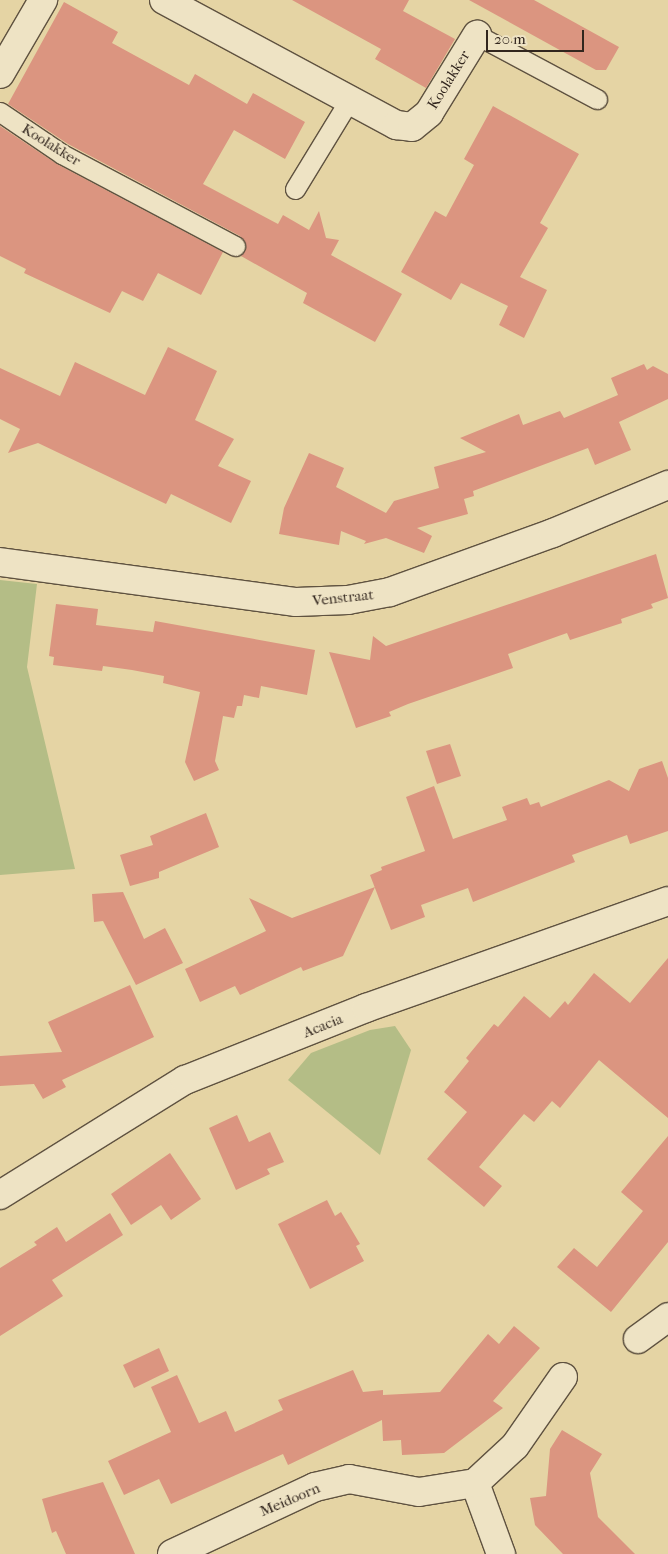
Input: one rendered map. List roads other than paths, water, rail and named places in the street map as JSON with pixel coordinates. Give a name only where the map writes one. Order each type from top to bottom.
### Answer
[{"type":"street","points":[[0,74],[44,0]]},
{"type":"street","name":"Koolakker","points":[[164,0],[396,125],[412,127],[429,113],[477,35]]},
{"type":"street","name":"Venstraat","points":[[0,562],[296,602],[348,600],[390,592],[553,533],[668,485]]},
{"type":"street","name":"Acacia","points":[[0,1195],[185,1080],[366,1008],[668,901]]},
{"type":"street","points":[[638,1339],[668,1317]]},
{"type":"street","points":[[501,1554],[475,1483],[515,1446],[563,1377]]},
{"type":"street","name":"Meidoorn","points":[[172,1554],[315,1487],[349,1480],[419,1492],[475,1483]]},
{"type":"lane","name":"Koolakker","points":[[477,35],[597,99]]},
{"type":"lane","points":[[295,188],[350,99]]},
{"type":"lane","name":"Koolakker","points":[[0,112],[62,154],[235,246]]}]
